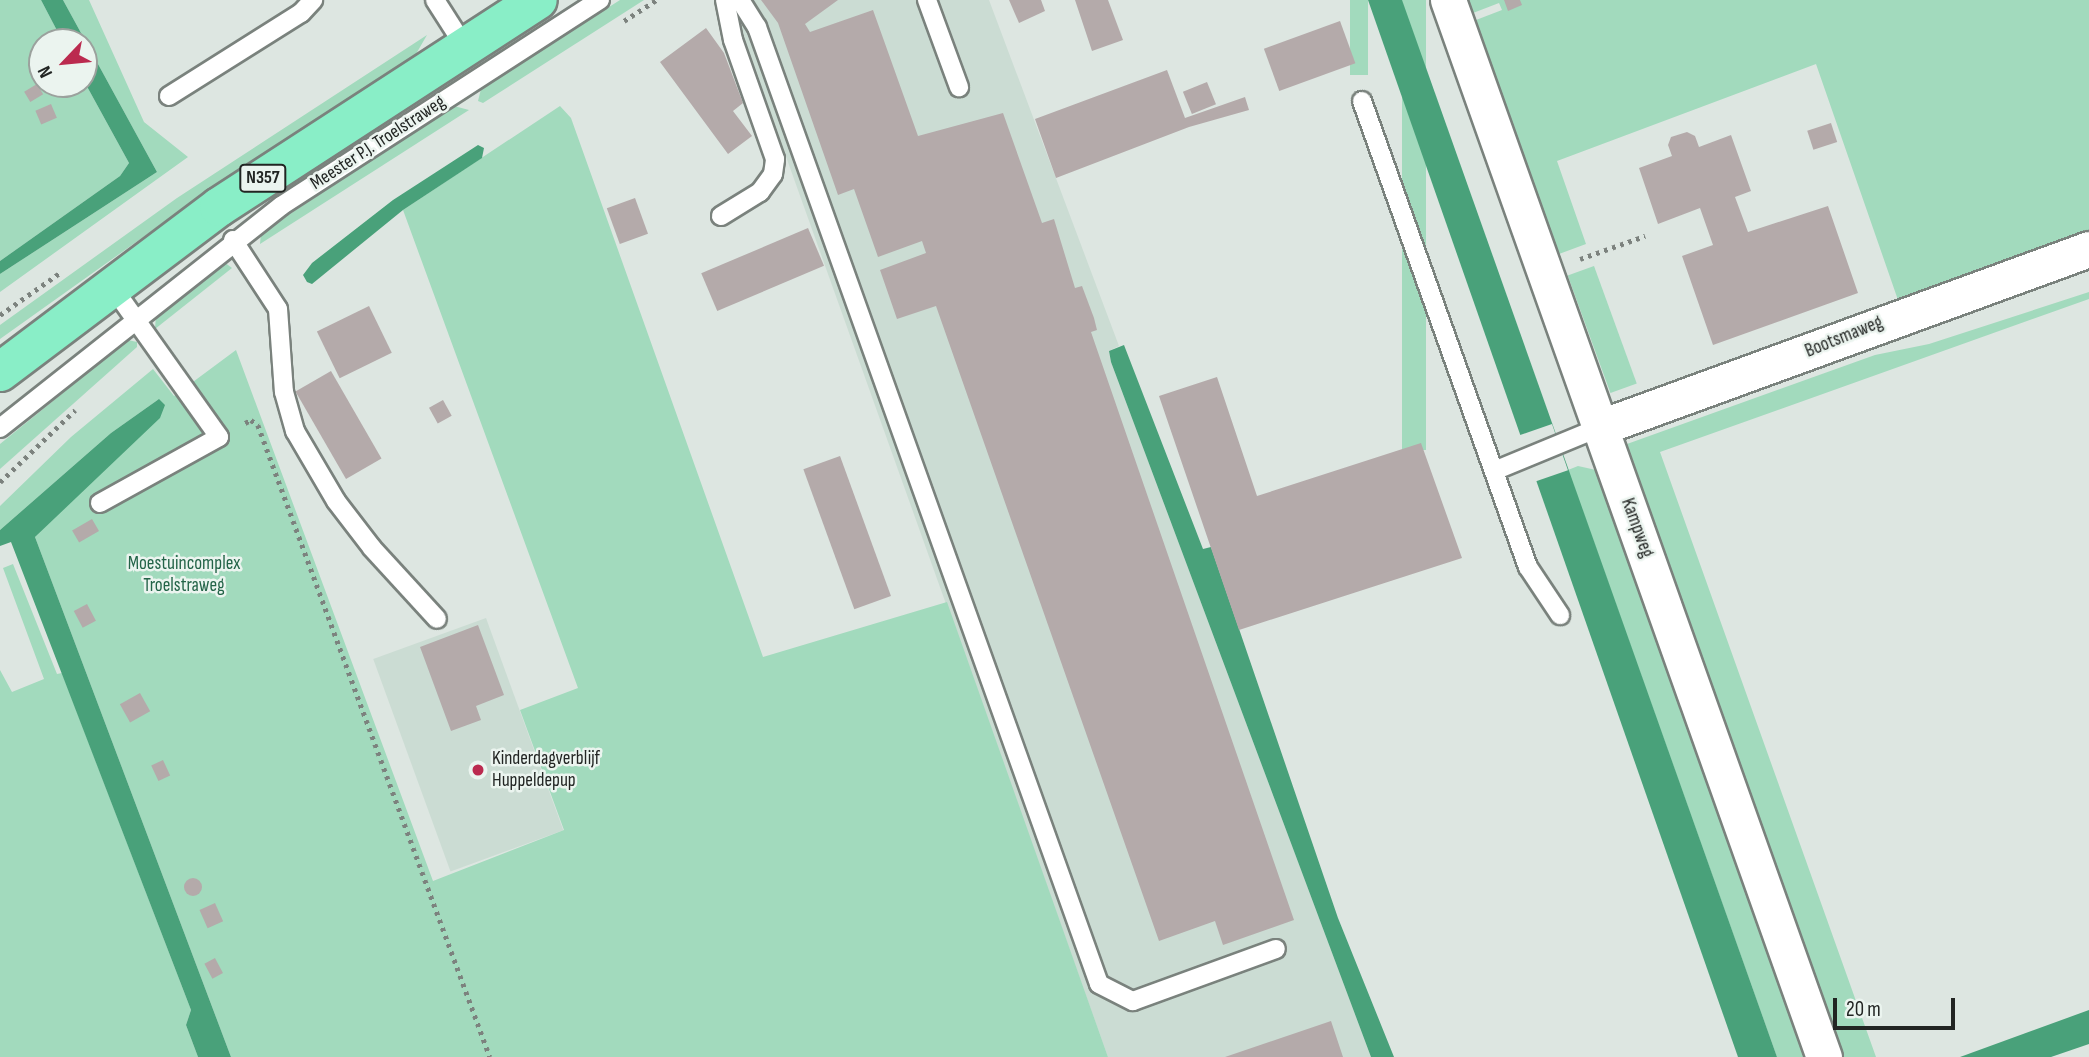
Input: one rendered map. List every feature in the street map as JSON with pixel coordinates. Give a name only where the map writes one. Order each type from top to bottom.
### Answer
[{"type":"main road","name":"Meester P.J. Troelstraweg","points":[[0,372],[219,207],[538,0]]},
{"type":"street","name":"Kampweg","points":[[1448,0],[1824,1057]]},
{"type":"street","name":"Bootsmaweg","points":[[1601,427],[2089,249]]},
{"type":"lane","points":[[169,96],[301,13],[313,0]]},
{"type":"lane","points":[[435,0],[465,47]]},
{"type":"lane","name":"Meester P.J. Troelstraweg","points":[[0,428],[233,240],[600,0]]},
{"type":"lane","points":[[721,216],[760,192],[773,174],[775,159],[733,40],[725,0]]},
{"type":"lane","points":[[740,0],[757,27],[1099,984],[1133,1001],[1276,949]]},
{"type":"lane","points":[[927,0],[959,87]]},
{"type":"lane","points":[[1362,101],[1528,567],[1560,615]]},
{"type":"lane","points":[[233,240],[278,309],[284,392],[295,431],[358,529],[437,619]]},
{"type":"lane","points":[[100,503],[219,438],[113,288]]},
{"type":"lane","points":[[1493,471],[1560,447],[1601,427]]},
{"type":"path","points":[[621,22],[656,0]]},
{"type":"path","points":[[1590,255],[1645,236]]},
{"type":"path","points":[[0,482],[83,404]]},
{"type":"path","points":[[219,438],[251,420],[258,425],[490,1057]]},
{"type":"shaded area","points":[[41,0],[63,0],[78,28],[56,28]]},
{"type":"shaded area","points":[[730,0],[989,0],[1119,346],[1109,351],[1111,362],[1371,1057],[1108,1057]]},
{"type":"shaded area","points":[[1368,0],[1402,0],[1777,1057],[1738,1057]]},
{"type":"shaded area","points":[[98,64],[157,172],[0,274],[0,261],[120,176],[129,163],[93,98],[98,98]]},
{"type":"shaded area","points":[[478,145],[484,148],[482,158],[403,210],[312,284],[307,282],[303,275],[312,263],[393,200]]},
{"type":"shaded area","points":[[1124,345],[1203,549],[1211,547],[1338,918],[1394,1057],[1371,1057],[1111,362],[1109,351]]},
{"type":"shaded area","points":[[159,399],[165,405],[160,418],[35,537],[231,1057],[198,1057],[186,1025],[191,1010],[11,542],[0,546],[0,530],[111,433]]},
{"type":"shaded area","name":"Kinderdagverblijf Huppeldepup","points":[[486,618],[563,830],[451,871],[373,659]]},
{"type":"shaded area","points":[[2089,1010],[2089,1044],[2051,1057],[1960,1057]]},
{"type":"green space","points":[[0,0],[41,0],[56,28],[28,28],[28,98],[93,98],[129,163],[120,176],[0,261]]},
{"type":"green space","points":[[63,0],[89,0],[144,122],[188,157],[0,292],[0,274],[157,172],[98,64],[98,28],[78,28]]},
{"type":"green space","points":[[620,0],[644,0],[483,103],[478,101],[481,89]]},
{"type":"green space","points":[[1350,0],[1368,0],[1368,75],[1350,75]]},
{"type":"green space","points":[[1402,0],[1426,0],[1426,450],[1402,450]]},
{"type":"green space","points":[[1469,0],[2089,0],[2089,236],[1898,300],[1816,64],[1557,161],[1586,244],[1559,254],[1476,20],[1502,10],[1499,3],[1473,13]]},
{"type":"green space","points":[[427,35],[416,54],[226,178],[0,339],[0,325],[177,198]]},
{"type":"green space","points":[[454,106],[469,110],[260,244],[261,233]]},
{"type":"green space","name":"Moestuincomplex Troelstraweg","points":[[560,106],[571,118],[763,657],[947,602],[1108,1057],[231,1057],[35,537],[159,399],[111,433],[0,530],[0,506],[71,437],[153,369],[174,396],[236,350],[433,881],[564,830],[520,710],[578,688],[403,210]]},
{"type":"green space","points":[[224,262],[232,268],[155,329],[156,315]]},
{"type":"green space","points":[[1594,266],[1637,383],[1610,393],[1568,276]]},
{"type":"green space","points":[[2089,292],[2089,299],[1660,452],[1876,1057],[1844,1057],[1627,444],[1875,355],[1929,344]]},
{"type":"green space","points":[[128,340],[137,342],[137,347],[0,469],[0,444]]},
{"type":"green space","points":[[1578,466],[1596,470],[1805,1057],[1777,1057],[1568,470]]},
{"type":"green space","points":[[13,564],[57,674],[62,673],[191,1010],[186,1025],[198,1057],[0,1057],[0,670],[12,692],[44,679],[3,568]]},
{"type":"pier","points":[[1552,424],[1568,470],[1534,482],[1518,436]]},
{"type":"building","points":[[761,0],[838,0],[805,24],[810,32],[873,10],[918,136],[1003,113],[1042,223],[1054,219],[1075,288],[1082,286],[1094,318],[1097,330],[1091,332],[1294,920],[1223,945],[1215,921],[1159,941],[936,306],[897,319],[880,270],[926,253],[922,241],[878,257],[854,189],[838,195],[778,23]]},
{"type":"building","points":[[1009,0],[1041,0],[1045,11],[1019,23]]},
{"type":"building","points":[[1075,0],[1108,0],[1123,40],[1092,51]]},
{"type":"building","points":[[1504,0],[1520,0],[1522,5],[1508,11]]},
{"type":"building","points":[[1340,21],[1355,63],[1279,91],[1264,49]]},
{"type":"building","points":[[706,28],[724,53],[743,103],[733,111],[752,136],[728,154],[660,62]]},
{"type":"building","points":[[1167,70],[1185,118],[1245,97],[1249,110],[1189,127],[1056,178],[1035,119]]},
{"type":"building","points":[[1207,82],[1216,104],[1192,114],[1183,92]]},
{"type":"building","points":[[28,89],[28,98],[37,98],[30,102],[24,92]]},
{"type":"building","points":[[51,104],[57,118],[41,124],[35,111]]},
{"type":"building","points":[[1831,123],[1837,142],[1813,150],[1807,131]]},
{"type":"building","points":[[1687,132],[1695,136],[1699,147],[1731,135],[1751,191],[1735,197],[1748,232],[1828,206],[1858,293],[1713,345],[1682,256],[1713,245],[1700,208],[1658,224],[1639,168],[1672,156],[1668,145],[1671,137]]},
{"type":"building","points":[[635,198],[648,234],[620,244],[607,208]]},
{"type":"building","points":[[808,228],[824,266],[717,311],[701,273]]},
{"type":"building","points":[[369,306],[392,353],[340,378],[317,331]]},
{"type":"building","points":[[331,371],[382,458],[346,479],[295,392]]},
{"type":"building","points":[[1217,377],[1257,496],[1421,443],[1462,558],[1239,630],[1159,396]]},
{"type":"building","points":[[443,400],[452,416],[438,424],[429,408]]},
{"type":"building","points":[[840,456],[891,596],[854,609],[803,469]]},
{"type":"building","points":[[92,519],[99,531],[79,543],[72,530]]},
{"type":"building","points":[[87,604],[96,621],[83,628],[74,611]]},
{"type":"building","points":[[478,625],[504,695],[476,706],[481,720],[451,731],[420,647]]},
{"type":"building","points":[[140,693],[150,711],[130,723],[120,704]]},
{"type":"building","points":[[163,760],[170,775],[158,781],[151,765]]},
{"type":"building","points":[[193,878],[199,881],[202,887],[199,893],[193,896],[187,893],[184,887],[187,881]]},
{"type":"building","points":[[215,903],[223,921],[208,928],[199,910]]},
{"type":"building","points":[[215,958],[223,973],[212,979],[204,964]]},
{"type":"building","points":[[1331,1021],[1343,1057],[1225,1057]]},
{"type":"place","name":"Kinderdagverblijf Huppeldepup","points":[[478,770]]}]
